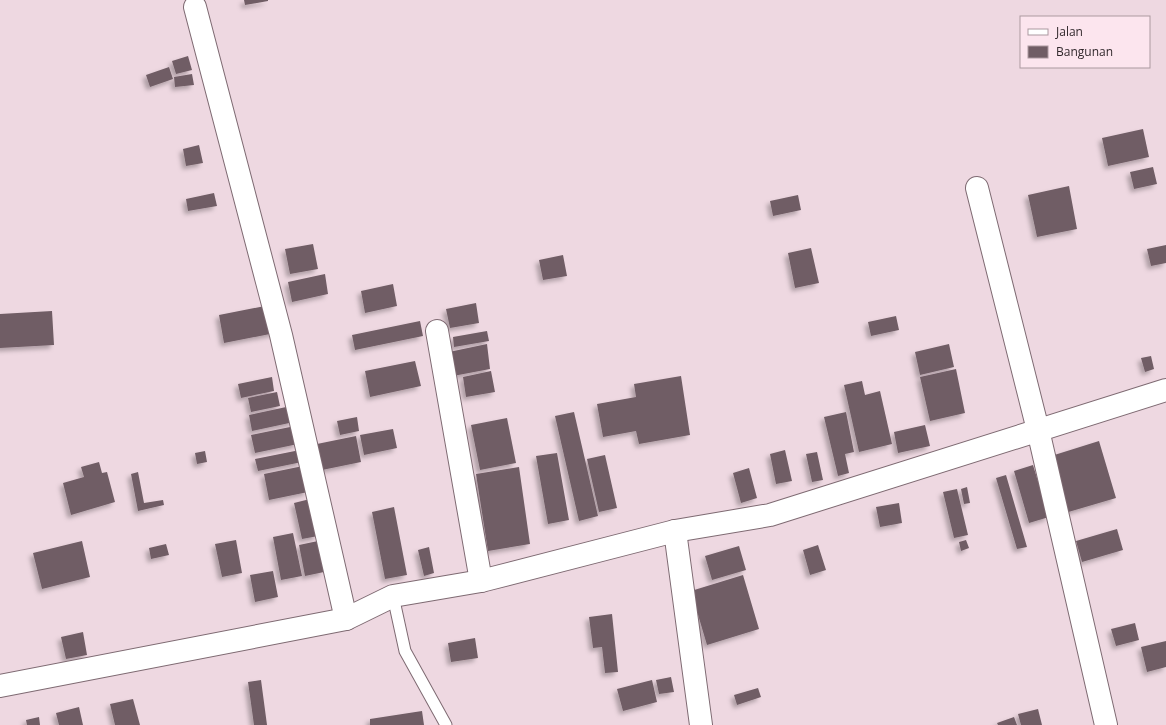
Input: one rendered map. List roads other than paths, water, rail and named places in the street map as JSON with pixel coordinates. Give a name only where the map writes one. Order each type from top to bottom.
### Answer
[{"type":"main road","points":[[195,7],[281,335],[346,619]]},
{"type":"main road","points":[[977,188],[1038,430],[1106,725]]},
{"type":"main road","points":[[438,331],[481,581]]},
{"type":"main road","points":[[0,686],[346,619],[393,596],[481,581],[675,531],[770,515],[1166,390]]},
{"type":"main road","points":[[675,531],[701,725]]},
{"type":"lane","points":[[393,596],[405,651],[446,725]]}]
